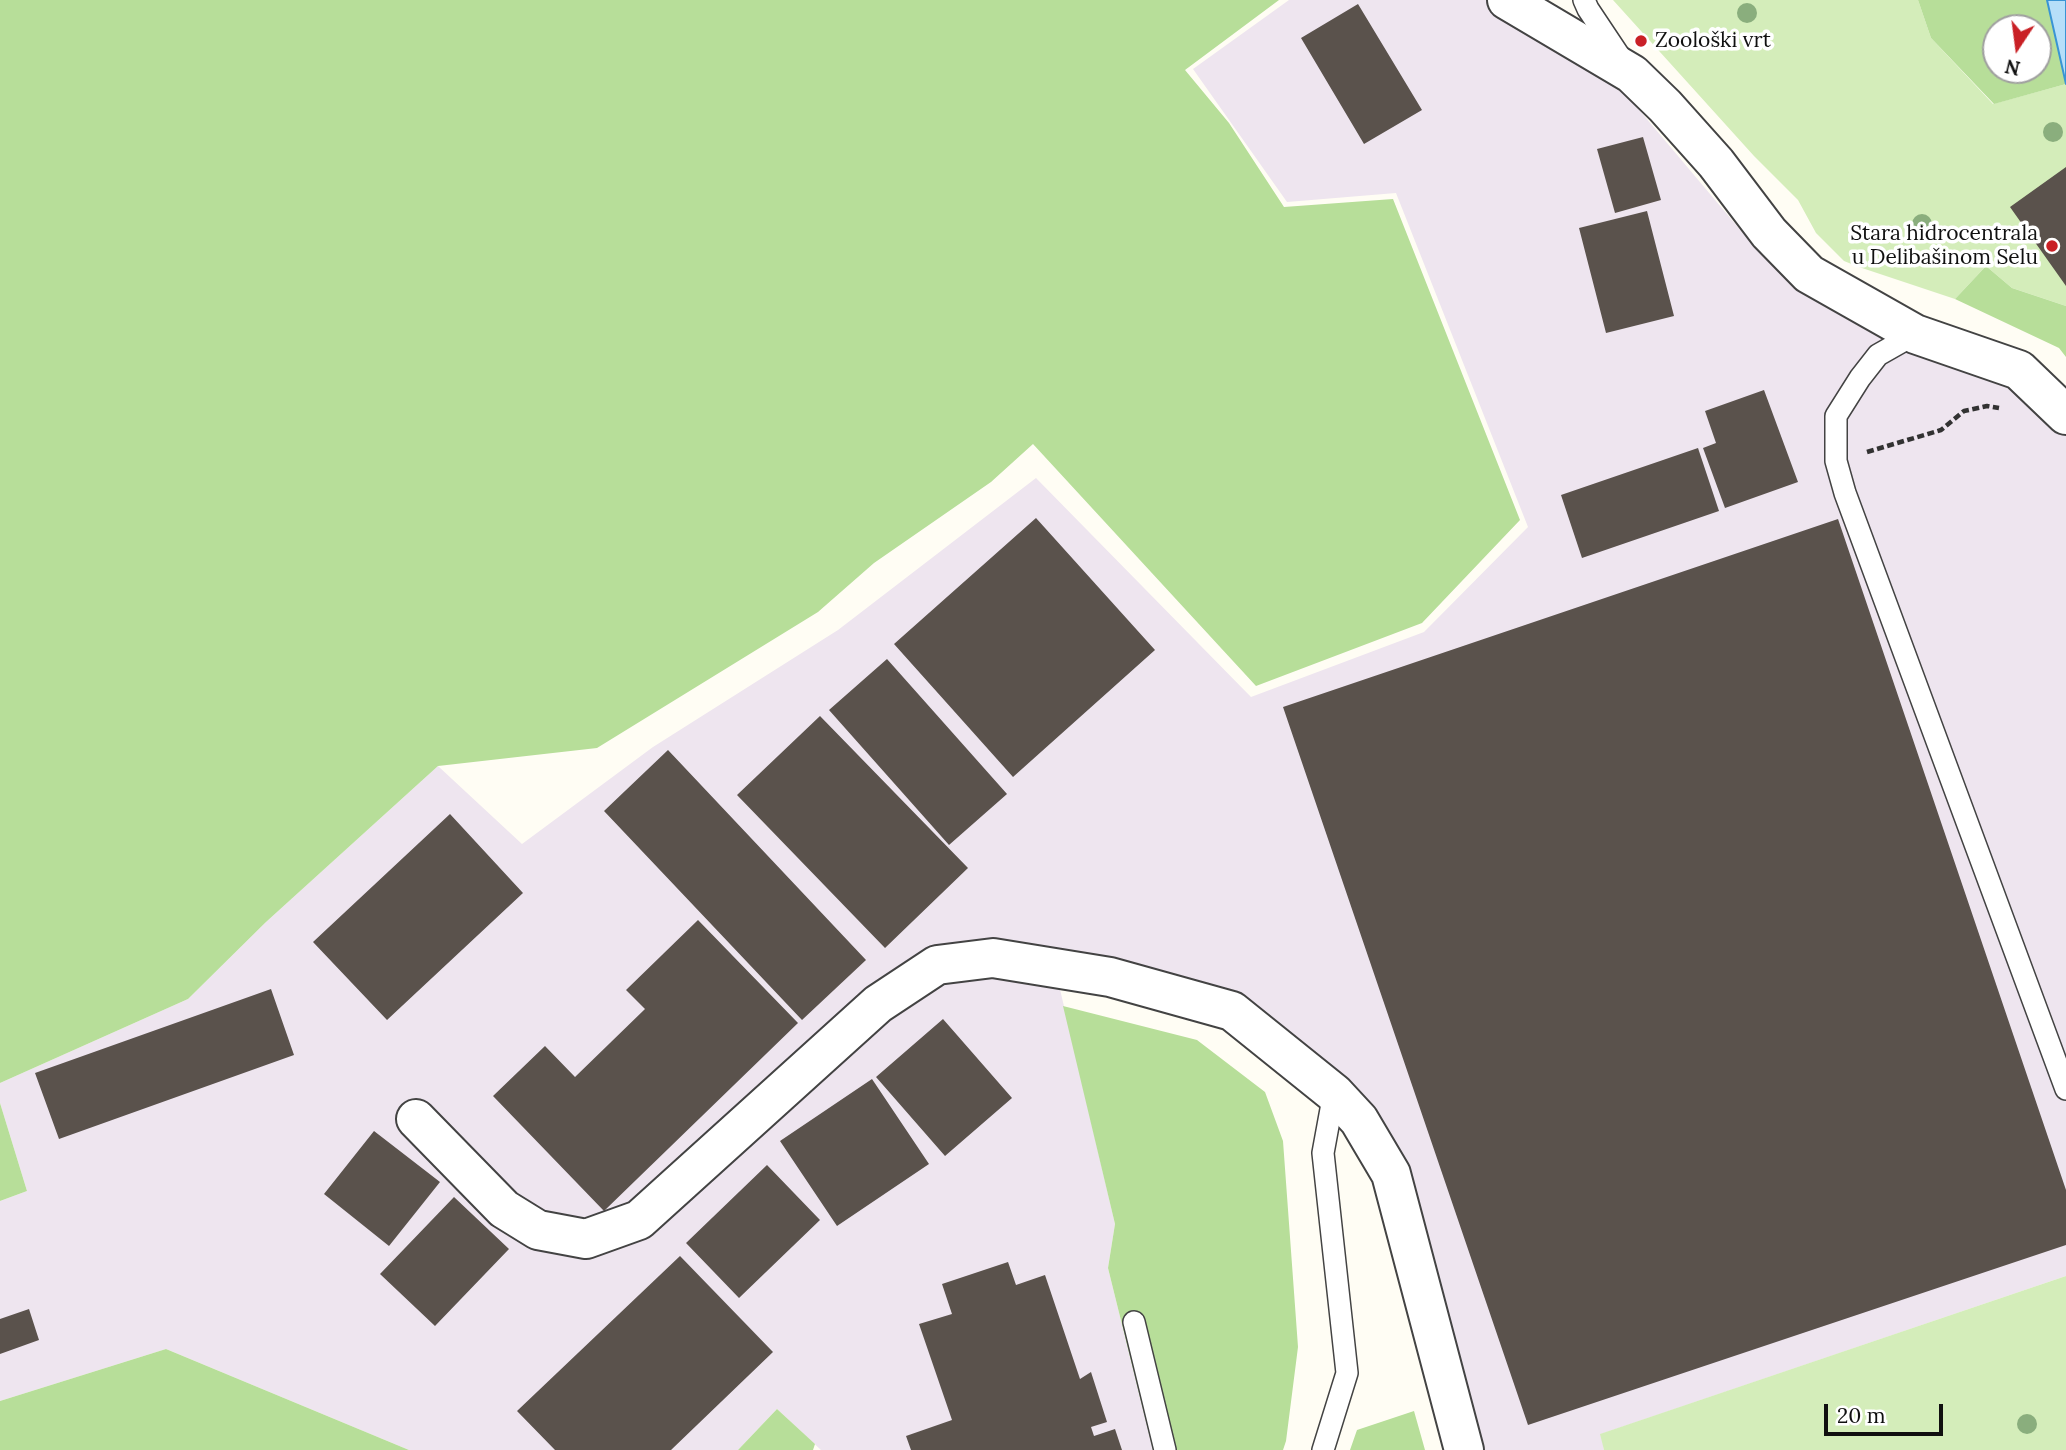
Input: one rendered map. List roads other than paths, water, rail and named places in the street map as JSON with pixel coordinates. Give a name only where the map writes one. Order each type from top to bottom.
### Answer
[{"type":"street","points":[[1507,0],[1632,74],[1716,163],[1769,233],[1809,274],[1915,334],[2019,370],[2066,415]]},
{"type":"street","points":[[416,1119],[504,1209],[538,1230],[586,1238],[639,1220],[878,1004],[937,965],[993,958],[1110,977],[1232,1011],[1334,1093],[1359,1120],[1391,1174],[1464,1450]]},
{"type":"lane","points":[[1584,0],[1632,74]]},
{"type":"lane","points":[[1915,334],[1878,355],[1836,416],[1836,461],[1845,492],[2066,1089]]},
{"type":"lane","points":[[1323,1450],[1347,1373],[1323,1153],[1334,1093]]},
{"type":"lane","points":[[1134,1322],[1165,1450]]},
{"type":"water","points":[[2047,0],[2066,0],[2066,84],[2052,14]]},
{"type":"place","name":"Zoološki vrt","points":[[1641,41]]},
{"type":"place","name":"Stara hidrocentrala u Delibašinom Selu","points":[[2052,246]]}]
